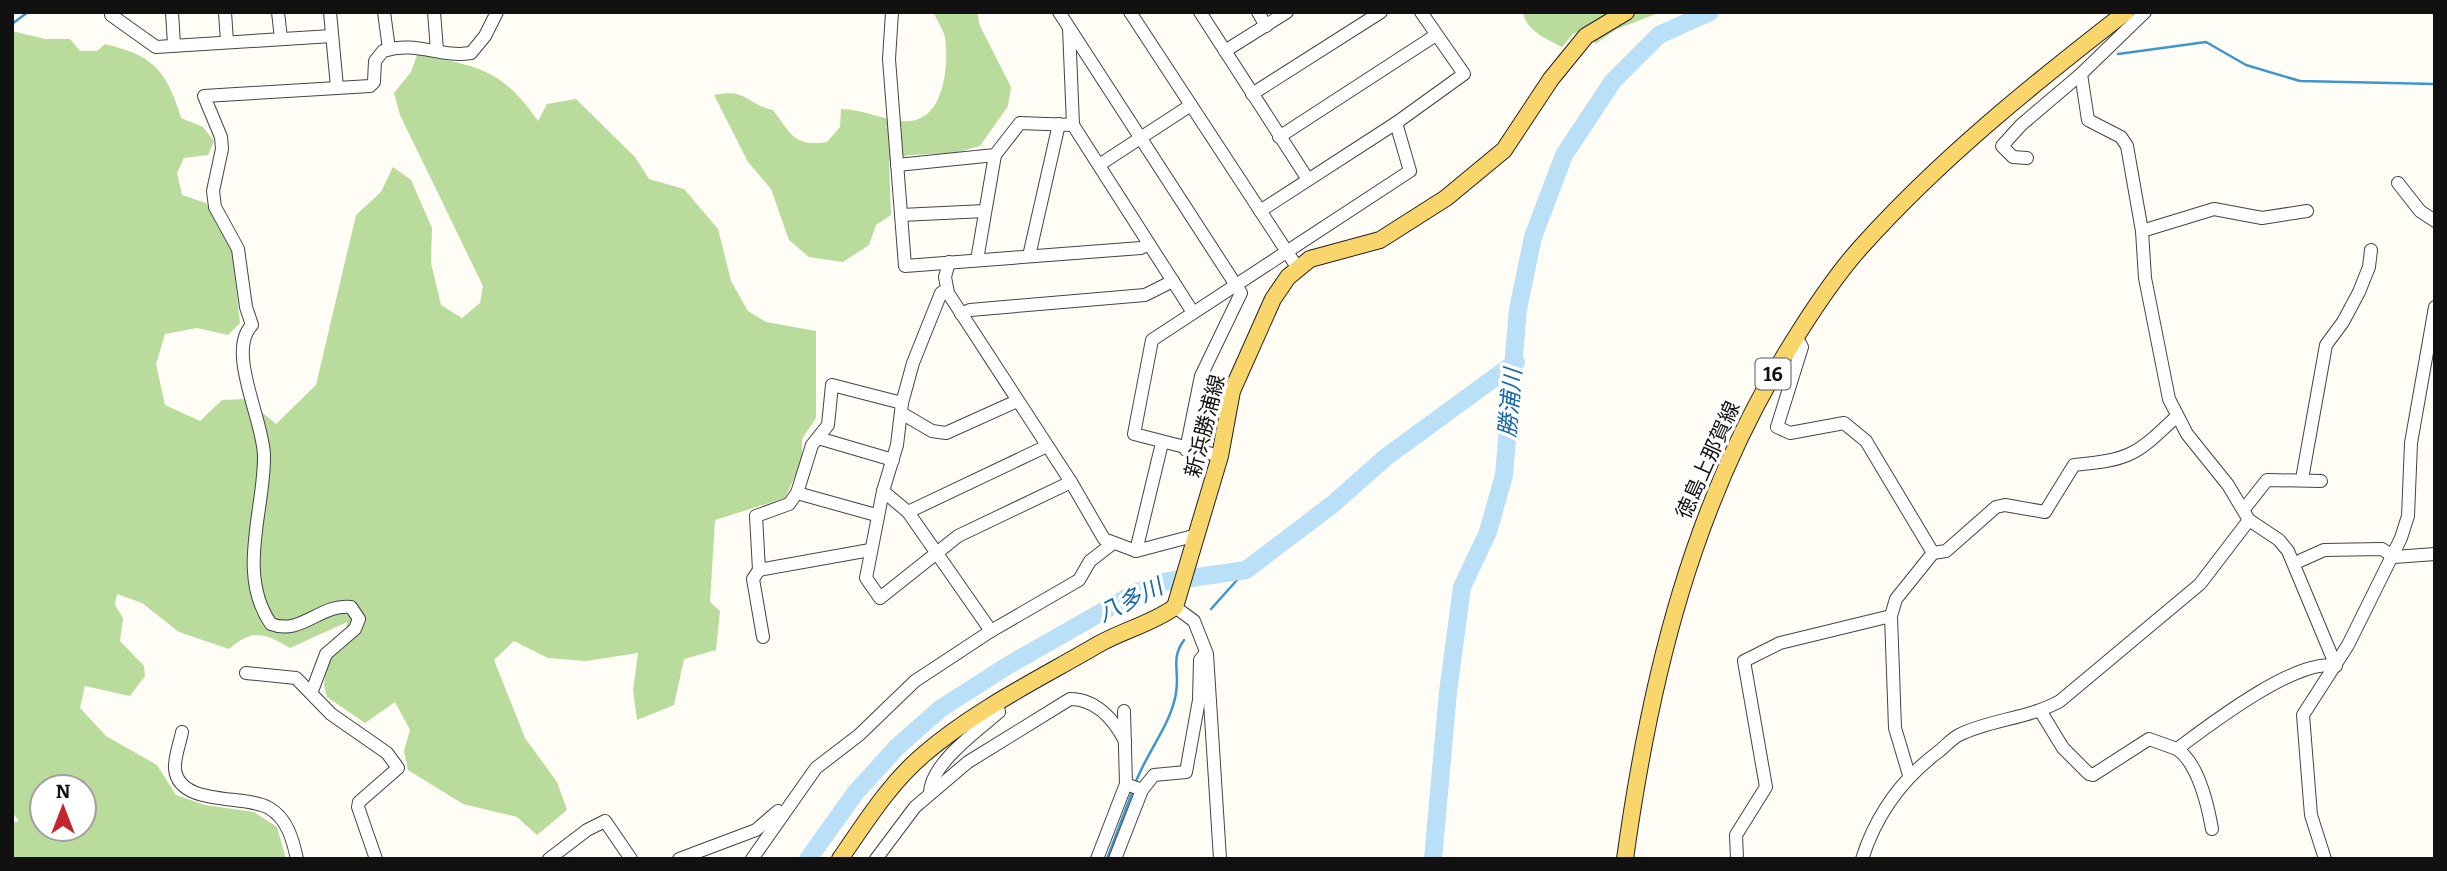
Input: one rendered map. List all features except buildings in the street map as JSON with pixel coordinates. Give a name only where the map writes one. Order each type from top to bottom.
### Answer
[{"type":"main road","points":[[1297,267],[1310,259],[1380,240],[1446,198],[1504,150],[1551,79],[1586,36],[1626,12]]},
{"type":"main road","name":"徳島上那賀線","points":[[1625,859],[1656,689],[1678,595],[1698,535],[1753,408],[1796,337],[1860,248],[1916,188],[2006,105],[2126,12]]},
{"type":"main road","name":"新浜勝浦線","points":[[1176,604],[1220,456],[1237,379],[1273,299],[1297,267]]},
{"type":"main road","points":[[840,859],[890,789],[922,756],[997,703],[1104,641],[1156,620],[1176,604]]},
{"type":"street","points":[[111,12],[111,15],[156,47],[332,36]]},
{"type":"street","points":[[172,12],[174,45]]},
{"type":"street","points":[[225,12],[227,42]]},
{"type":"street","points":[[278,12],[281,39]]},
{"type":"street","points":[[330,12],[337,87]]},
{"type":"street","points":[[384,12],[389,49]]},
{"type":"street","points":[[434,12],[437,50]]},
{"type":"street","points":[[892,12],[889,59],[905,266],[1141,247],[1149,244]]},
{"type":"street","points":[[1059,12],[1241,293],[1201,376],[1186,450]]},
{"type":"street","points":[[1130,12],[1297,267]]},
{"type":"street","points":[[1200,12],[1307,178]]},
{"type":"street","points":[[1258,12],[1266,26]]},
{"type":"street","points":[[1225,51],[1287,12]]},
{"type":"street","points":[[1252,94],[1381,12]]},
{"type":"street","points":[[1260,211],[1307,178],[1396,123],[1464,74],[1421,12]]},
{"type":"street","points":[[2027,158],[2013,157],[2002,146],[2021,125],[2081,74],[2145,12]]},
{"type":"street","points":[[312,691],[326,654],[355,629],[359,619],[351,607],[342,606],[294,627],[283,629],[271,624],[258,599],[253,541],[264,455],[253,398],[243,369],[242,345],[244,334],[252,325],[246,307],[238,249],[215,207],[213,191],[222,149],[221,137],[204,96],[370,86],[374,82],[375,61],[389,49],[419,46],[471,53],[485,36],[492,15]]},
{"type":"street","points":[[1069,27],[1073,125],[1192,312]]},
{"type":"street","points":[[1279,137],[1436,35]]},
{"type":"street","points":[[2081,74],[2088,120],[2121,137],[2127,146],[2142,231],[2145,278],[2164,376],[2176,417],[2246,515],[2279,540],[2295,564],[2336,666]]},
{"type":"street","points":[[1099,165],[1191,105]]},
{"type":"street","points":[[977,260],[995,155],[1020,123],[1073,125]]},
{"type":"street","points":[[1220,456],[1186,450],[1133,434],[1152,340],[1410,171],[1396,123]]},
{"type":"street","points":[[1029,256],[1059,124]]},
{"type":"street","points":[[897,165],[995,155]]},
{"type":"street","points":[[2398,183],[2420,211],[2435,220]]},
{"type":"street","points":[[2142,231],[2214,209],[2262,218],[2307,211]]},
{"type":"street","points":[[901,215],[985,211]]},
{"type":"street","points":[[2302,480],[2326,345],[2343,322],[2359,292],[2369,267],[2371,250]]},
{"type":"street","points":[[949,262],[945,277],[947,289],[1071,482],[1104,539],[1136,551],[1196,538]]},
{"type":"street","points":[[961,314],[970,310],[1145,295],[1173,281]]},
{"type":"street","points":[[947,289],[941,293],[918,352],[902,408],[893,460],[876,515],[866,578],[880,598],[938,555],[958,536],[1071,482]]},
{"type":"street","points":[[2325,859],[2311,815],[2303,715],[2336,666],[2394,557],[2408,516],[2411,443],[2435,307]]},
{"type":"street","points":[[1796,337],[1802,347],[1777,427],[1790,433],[1844,423],[1855,430],[1866,441],[1933,553]]},
{"type":"street","points":[[763,637],[753,579],[759,570],[757,516],[789,504],[797,492],[812,445],[828,425],[832,385],[902,408],[932,431],[946,433],[1017,401]]},
{"type":"street","points":[[1909,775],[1895,727],[1891,616],[1896,600],[1933,553],[1946,551],[1996,507],[2005,505],[2045,512],[2074,465],[2113,462],[2132,454],[2176,417]]},
{"type":"street","points":[[818,438],[893,460]]},
{"type":"street","points":[[1136,551],[1162,443]]},
{"type":"street","points":[[908,512],[1047,446]]},
{"type":"street","points":[[1862,859],[1869,836],[1909,775],[1957,736],[2041,712],[2060,701],[2200,584],[2217,566],[2267,480],[2321,481]]},
{"type":"street","points":[[883,491],[908,512],[991,631]]},
{"type":"street","points":[[797,492],[876,515]]},
{"type":"street","points":[[752,859],[816,768],[859,735],[896,698],[926,674],[991,631],[1079,580],[1090,561],[1112,544]]},
{"type":"street","points":[[2295,564],[2324,550],[2382,549],[2394,557],[2435,554]]},
{"type":"street","points":[[759,570],[870,550]]},
{"type":"street","points":[[1176,604],[1194,621],[1203,638],[1207,654],[1220,859]]},
{"type":"street","points":[[1737,859],[1736,835],[1766,787],[1744,661],[1780,643],[1891,616]]},
{"type":"street","points":[[1097,859],[1134,787],[1154,775],[1186,772],[1197,718],[1200,660],[1207,654]]},
{"type":"street","points":[[2177,749],[2230,710],[2273,684],[2317,667],[2336,666]]},
{"type":"street","points":[[246,673],[296,678],[312,691],[331,714],[387,753],[398,768],[359,802],[358,807],[376,859]]},
{"type":"street","points":[[876,859],[915,807],[930,794],[986,749],[1070,699],[1078,699],[1113,718],[1125,741]]},
{"type":"street","points":[[930,794],[930,784],[956,749],[999,712],[997,703]]},
{"type":"street","points":[[1115,859],[1134,787],[1125,741],[1124,711]]},
{"type":"street","points":[[2041,712],[2063,748],[2089,774],[2093,775],[2149,739],[2177,749],[2185,757],[2203,791],[2212,829]]},
{"type":"street","points":[[183,732],[175,767],[183,785],[200,795],[259,804],[271,809],[289,830],[297,859]]},
{"type":"street","points":[[679,859],[757,830],[783,807],[788,807]]},
{"type":"street","points":[[549,859],[587,830],[605,821],[631,859]]},
{"type":"green space","points":[[933,12],[977,12],[980,26],[1011,87],[1008,106],[980,146],[954,153],[909,155],[889,161],[891,215],[876,225],[869,245],[843,262],[809,257],[789,240],[771,189],[748,162],[714,95],[740,95],[773,110],[794,137],[816,143],[827,142],[840,127],[841,109],[902,121],[922,117],[938,100],[945,74],[945,37]]},
{"type":"green space","points":[[1523,12],[1661,12],[1617,29],[1595,44],[1589,27],[1573,34],[1562,47],[1533,29]]},
{"type":"green space","points":[[12,31],[45,39],[70,39],[80,51],[97,51],[105,44],[135,54],[156,68],[163,77],[181,118],[203,127],[214,141],[208,155],[184,158],[177,173],[182,195],[206,203],[232,252],[240,323],[228,335],[197,328],[165,334],[156,364],[165,405],[200,421],[222,400],[246,399],[276,424],[316,385],[356,215],[381,192],[393,167],[411,180],[432,228],[431,263],[441,305],[462,318],[480,303],[483,286],[400,115],[394,93],[411,72],[417,55],[456,62],[486,72],[512,90],[538,121],[547,104],[576,99],[635,157],[649,179],[684,189],[718,229],[731,281],[748,311],[766,322],[816,331],[816,418],[802,439],[802,461],[785,498],[715,520],[710,602],[720,611],[716,650],[684,659],[674,705],[637,720],[633,691],[638,653],[586,661],[548,658],[514,641],[494,660],[525,738],[557,782],[567,810],[537,835],[517,817],[463,804],[408,770],[404,751],[410,730],[395,702],[365,723],[327,697],[324,685],[327,660],[343,649],[347,622],[290,648],[259,635],[245,638],[229,649],[179,632],[142,603],[117,594],[115,605],[123,618],[120,641],[144,666],[145,676],[130,696],[85,686],[80,708],[106,736],[157,765],[176,795],[205,805],[254,812],[277,827],[286,859],[12,859],[12,823],[19,821],[12,812]]},
{"type":"waterway","points":[[12,24],[28,12]]},
{"type":"waterway","name":"勝浦川","points":[[1433,859],[1448,692],[1462,587],[1488,532],[1504,475],[1518,309],[1533,237],[1564,155],[1613,81],[1659,35],[1710,12]]},
{"type":"waterway","points":[[2118,54],[2206,42],[2246,65],[2300,81],[2435,84]]},
{"type":"waterway","name":"八多川","points":[[808,859],[856,792],[897,747],[940,709],[1007,666],[1135,593],[1163,582],[1246,570],[1333,504],[1386,457],[1516,362]]},
{"type":"waterway","points":[[1211,609],[1246,570]]},
{"type":"waterway","points":[[1135,784],[1173,705],[1177,685],[1177,653],[1184,640]]},
{"type":"waterway","points":[[1107,859],[1133,790]]}]
